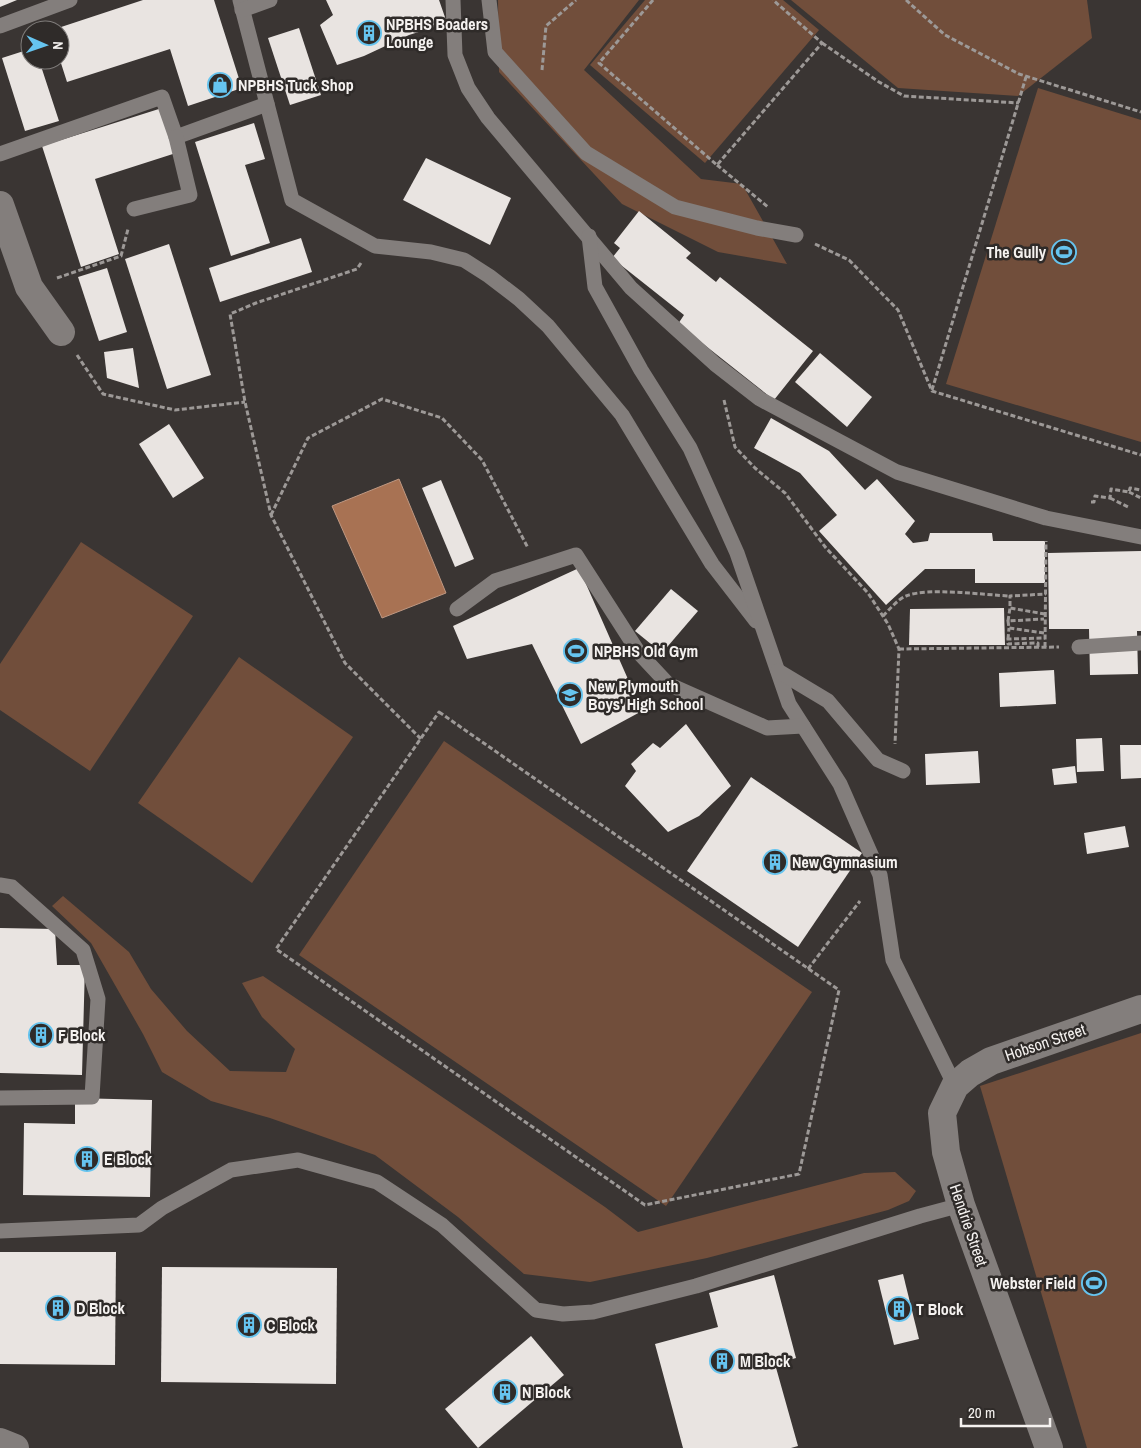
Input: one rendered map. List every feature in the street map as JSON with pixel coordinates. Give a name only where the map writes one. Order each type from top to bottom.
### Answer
[{"type":"street","points":[[0,205],[29,287],[61,332]]},
{"type":"street","name":"Hobson Street","points":[[955,1086],[970,1073],[991,1061],[1141,1008]]},
{"type":"street","name":"Hendrie Street","points":[[955,1086],[942,1113],[946,1152],[961,1205],[1050,1448]]},
{"type":"street","points":[[0,1442],[15,1448]]},
{"type":"lane","points":[[0,26],[70,0]]},
{"type":"lane","points":[[270,0],[241,5],[292,200],[375,246],[431,252],[464,260],[519,299],[548,326],[622,415],[712,564],[765,632]]},
{"type":"lane","points":[[453,0],[455,55],[468,88],[488,118],[631,288],[716,364],[760,399],[897,472],[1046,518],[1141,537]]},
{"type":"lane","points":[[489,0],[495,52],[586,153],[675,207],[757,228],[796,235]]},
{"type":"lane","points":[[0,154],[162,97],[176,137],[190,195],[134,209]]},
{"type":"lane","points":[[176,137],[267,104]]},
{"type":"lane","points":[[589,236],[595,287],[641,370],[690,448],[737,553],[789,704],[840,784],[880,875],[893,960],[955,1086]]},
{"type":"lane","points":[[457,609],[495,581],[576,555],[638,653],[668,684],[767,728],[803,726]]},
{"type":"lane","points":[[1079,647],[1141,644]]},
{"type":"lane","points":[[778,671],[828,702],[878,760],[899,769]]},
{"type":"lane","points":[[0,885],[12,887],[83,950],[98,999],[92,1097],[0,1098]]},
{"type":"lane","points":[[0,1231],[138,1225],[162,1208],[231,1170],[298,1160],[377,1182],[442,1225],[536,1310],[563,1314],[593,1312],[696,1286],[961,1205]]},
{"type":"path","points":[[542,73],[546,26],[576,0]]},
{"type":"path","points":[[652,0],[599,63],[716,165],[760,199],[796,235],[850,260],[898,310],[932,391]]},
{"type":"path","points":[[773,0],[822,42],[879,82],[904,96],[1019,103]]},
{"type":"path","points":[[906,0],[945,34],[1026,77],[1141,112]]},
{"type":"path","points":[[716,165],[822,42]]},
{"type":"path","points":[[932,391],[1026,77]]},
{"type":"path","points":[[29,287],[121,256],[134,209]]},
{"type":"path","points":[[375,246],[357,269],[256,303],[230,314],[244,402],[271,515],[345,663],[421,739]]},
{"type":"path","points":[[61,332],[103,394],[175,410],[244,402]]},
{"type":"path","points":[[716,364],[735,447],[755,468],[785,492],[826,548],[868,593],[888,624],[899,650],[899,769]]},
{"type":"path","points":[[932,391],[1141,455]]},
{"type":"path","points":[[271,515],[308,438],[382,399],[442,418],[482,460],[538,567]]},
{"type":"path","points":[[1129,492],[1130,488],[1141,490]]},
{"type":"path","points":[[1110,498],[1111,489],[1129,492],[1141,498]]},
{"type":"path","points":[[1074,523],[1078,499],[1094,502],[1095,496],[1110,498],[1130,508]]},
{"type":"path","points":[[1045,647],[1046,518]]},
{"type":"path","points":[[883,616],[905,596],[924,593],[946,592],[1010,596],[1046,594]]},
{"type":"path","points":[[1008,646],[1010,596]]},
{"type":"path","points":[[1010,608],[1045,614]]},
{"type":"path","points":[[1008,622],[1044,619]]},
{"type":"path","points":[[1009,628],[1045,635]]},
{"type":"path","points":[[1008,640],[1045,635]]},
{"type":"path","points":[[899,650],[1008,646],[1079,647]]},
{"type":"path","points":[[439,712],[808,969],[839,990],[799,1174],[645,1205],[276,949],[439,712]]},
{"type":"path","points":[[808,969],[880,875]]},
{"type":"shaded area","points":[[498,0],[639,0],[584,70],[701,179],[742,184],[787,264],[718,252],[622,204],[499,72]]},
{"type":"shaded area","points":[[645,0],[783,0],[819,30],[705,163],[590,65]]},
{"type":"shaded area","points":[[791,0],[1087,0],[1092,38],[1018,96],[898,88]]},
{"type":"shaded area","name":"The Gully","points":[[1038,88],[1141,120],[1141,442],[946,384]]},
{"type":"shaded area","points":[[399,479],[446,593],[382,618],[332,506]]},
{"type":"shaded area","points":[[81,542],[193,616],[90,771],[0,710],[0,664]]},
{"type":"shaded area","points":[[239,657],[353,737],[252,883],[138,803]]},
{"type":"shaded area","points":[[444,741],[812,992],[666,1206],[299,955]]},
{"type":"shaded area","points":[[63,896],[129,952],[151,989],[187,1031],[230,1071],[286,1072],[295,1049],[262,1017],[242,983],[263,976],[605,1207],[638,1232],[864,1173],[895,1172],[916,1191],[909,1201],[888,1210],[707,1258],[590,1282],[524,1274],[458,1217],[375,1155],[270,1118],[211,1101],[162,1072],[143,1034],[91,943],[52,906]]},
{"type":"shaded area","name":"Webster Field","points":[[1141,1033],[1141,1448],[1087,1448],[980,1086]]},
{"type":"building","points":[[0,0],[17,0],[0,7]]},
{"type":"building","points":[[143,0],[214,0],[242,88],[188,106],[170,49],[67,82],[63,70],[70,70],[70,24]]},
{"type":"building","name":"NPBHS Boaders Lounge","points":[[326,0],[439,0],[447,23],[409,35],[364,56],[337,65],[320,25],[333,15]]},
{"type":"building","points":[[299,28],[321,95],[290,105],[268,38]]},
{"type":"building","points":[[20,52],[20,70],[42,70],[59,121],[25,131],[2,58]]},
{"type":"building","points":[[162,108],[176,153],[95,179],[119,254],[81,267],[42,146]]},
{"type":"building","points":[[254,123],[265,159],[245,165],[270,243],[231,256],[195,142]]},
{"type":"building","points":[[426,158],[511,198],[490,245],[403,200]]},
{"type":"building","points":[[639,211],[691,253],[686,258],[716,282],[720,277],[813,351],[774,400],[678,324],[684,315],[612,258],[620,248],[614,243]]},
{"type":"building","points":[[301,238],[312,272],[220,302],[209,268]]},
{"type":"building","points":[[169,244],[211,375],[167,389],[125,259]]},
{"type":"building","points":[[107,268],[127,332],[99,341],[78,277]]},
{"type":"building","points":[[133,348],[139,388],[107,378],[104,352]]},
{"type":"building","points":[[820,353],[872,397],[847,427],[795,382]]},
{"type":"building","points":[[771,418],[829,451],[865,490],[877,479],[915,521],[905,534],[913,543],[928,541],[930,533],[992,533],[993,541],[1045,541],[1045,583],[975,583],[975,569],[925,569],[886,605],[819,531],[837,515],[800,473],[754,448]]},
{"type":"building","points":[[169,424],[204,478],[173,498],[139,444]]},
{"type":"building","points":[[441,480],[474,559],[455,567],[422,488]]},
{"type":"building","points":[[1141,551],[1141,631],[1137,631],[1138,674],[1090,675],[1089,629],[1049,629],[1048,553]]},
{"type":"building","name":"NPBHS Old Gym","points":[[579,568],[642,711],[581,744],[532,644],[467,659],[453,626]]},
{"type":"building","points":[[671,589],[698,611],[662,653],[635,631]]},
{"type":"building","points":[[1004,608],[1005,645],[909,645],[910,609]]},
{"type":"building","points":[[1054,670],[1056,704],[1000,707],[999,673]]},
{"type":"building","points":[[686,724],[731,786],[699,816],[668,832],[625,786],[636,771],[631,764],[653,743],[660,748]]},
{"type":"building","points":[[1102,738],[1104,771],[1077,772],[1076,739]]},
{"type":"building","points":[[1120,745],[1141,745],[1141,778],[1121,779]]},
{"type":"building","points":[[978,751],[980,783],[926,785],[925,754]]},
{"type":"building","points":[[1075,766],[1077,783],[1054,785],[1052,769]]},
{"type":"building","name":"New Gymnasium","points":[[751,777],[862,853],[798,947],[687,871]]},
{"type":"building","points":[[1125,826],[1129,847],[1087,854],[1084,833]]},
{"type":"building","name":"F Block","points":[[0,928],[55,929],[57,965],[85,965],[82,1075],[0,1073]]},
{"type":"building","name":"E Block","points":[[75,1098],[152,1100],[150,1197],[23,1195],[24,1123],[75,1124]]},
{"type":"building","name":"D Block","points":[[0,1252],[116,1252],[115,1365],[0,1364]]},
{"type":"building","name":"C Block","points":[[162,1267],[337,1268],[336,1384],[161,1382]]},
{"type":"building","name":"T Block","points":[[903,1274],[919,1339],[894,1345],[878,1280]]},
{"type":"building","name":"M Block","points":[[774,1275],[796,1358],[775,1364],[798,1446],[791,1448],[683,1448],[655,1344],[718,1327],[709,1293]]},
{"type":"building","name":"N Block","points":[[531,1336],[564,1375],[478,1448],[445,1409]]},
{"type":"place","name":"NPBHS Boaders Lounge","points":[[369,33]]},
{"type":"place","name":"NPBHS Tuck Shop","points":[[220,85]]},
{"type":"place","name":"The Gully","points":[[1064,252]]},
{"type":"place","name":"NPBHS Old Gym","points":[[576,651]]},
{"type":"place","name":"New Plymouth Boys' High School","points":[[570,695]]},
{"type":"place","name":"New Gymnasium","points":[[775,862]]},
{"type":"place","name":"F Block","points":[[41,1035]]},
{"type":"place","name":"E Block","points":[[87,1159]]},
{"type":"place","name":"Webster Field","points":[[1094,1283]]},
{"type":"place","name":"D Block","points":[[58,1308]]},
{"type":"place","name":"T Block","points":[[899,1309]]},
{"type":"place","name":"C Block","points":[[249,1325]]},
{"type":"place","name":"M Block","points":[[722,1361]]},
{"type":"place","name":"N Block","points":[[505,1392]]}]
